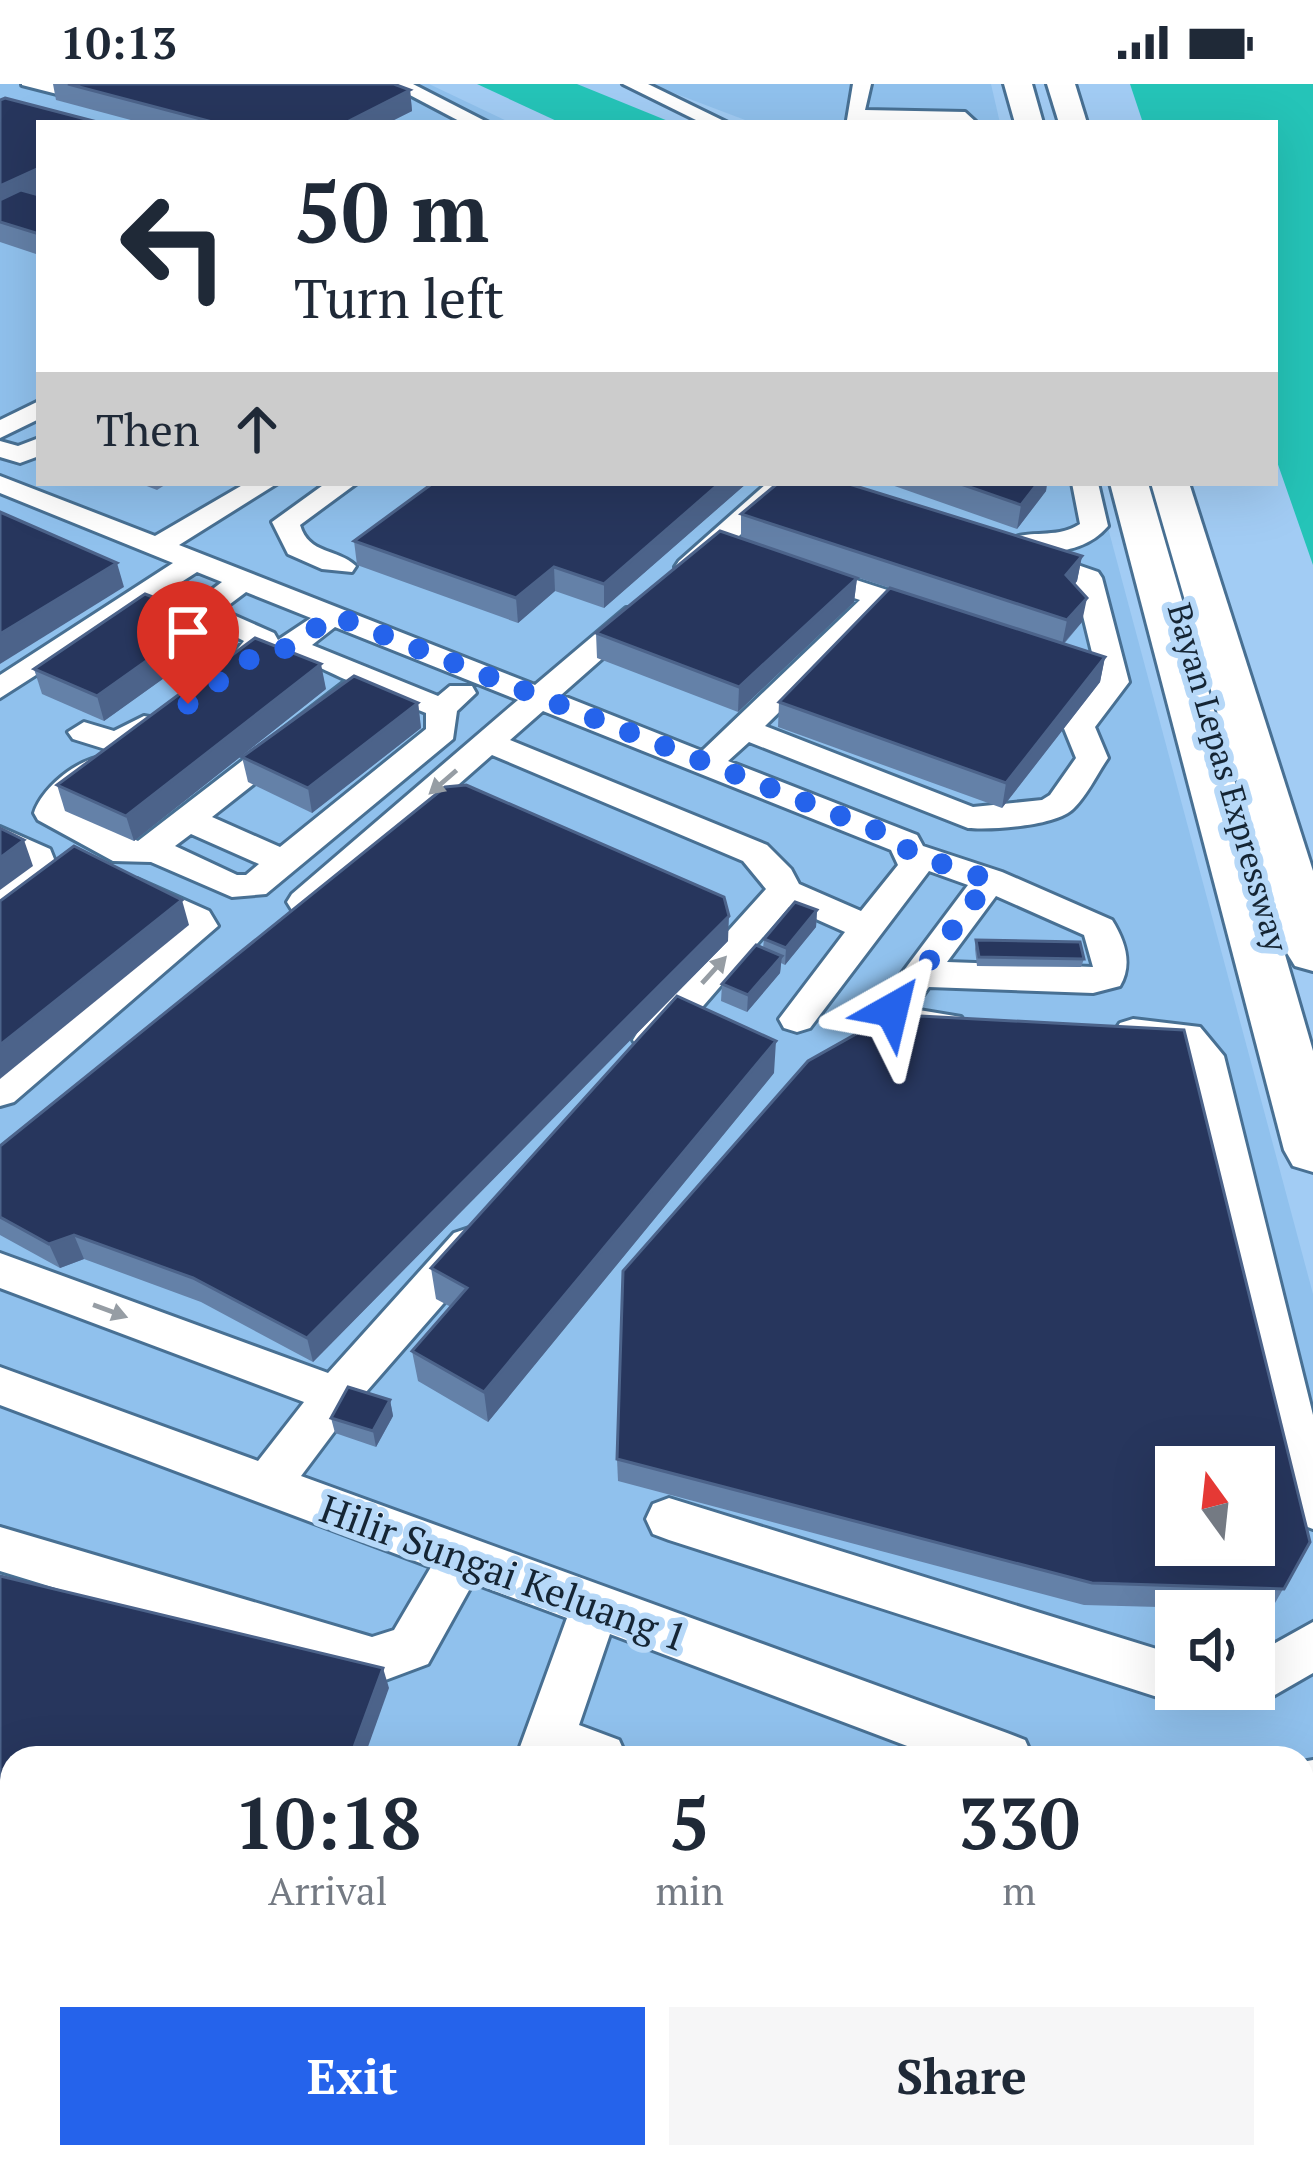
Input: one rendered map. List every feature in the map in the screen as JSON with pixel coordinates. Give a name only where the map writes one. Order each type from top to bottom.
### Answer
[{"type":"highway","points":[[1018,84],[1028,120]]},
{"type":"highway","points":[[1028,84],[1039,120]]},
{"type":"highway","points":[[1047,84],[1058,120]]},
{"type":"highway","points":[[1060,84],[1072,120]]},
{"type":"highway","points":[[1130,486],[1313,1150]]},
{"type":"highway","name":"Bayan Lepas Expressway","points":[[1145,486],[1313,1071]]},
{"type":"highway","name":"Bayan Lepas Expressway","points":[[1171,486],[1313,953]]},
{"type":"highway","points":[[1187,486],[1313,868]]},
{"type":"street","points":[[27,87],[69,92],[86,84]]},
{"type":"street","points":[[398,84],[465,120]]},
{"type":"street","points":[[632,84],[711,120]]},
{"type":"street","points":[[862,84],[854,116],[966,120]]},
{"type":"street","points":[[0,402],[36,384]]},
{"type":"street","points":[[0,430],[36,411]]},
{"type":"street","points":[[0,448],[20,454],[36,447]]},
{"type":"street","points":[[0,484],[708,763],[990,880],[1100,928],[1112,966],[1107,976],[1093,980],[919,974]]},
{"type":"street","points":[[158,546],[260,486]]},
{"type":"street","points":[[340,486],[286,522],[288,539],[303,554],[342,566]]},
{"type":"street","points":[[271,931],[716,544],[797,486]]},
{"type":"street","points":[[744,730],[968,817],[1009,818],[1062,802],[1093,753],[1078,726],[1114,682],[1088,578],[988,539],[1041,545],[1082,537],[1094,526],[1086,486]]},
{"type":"street","points":[[716,544],[964,624]]},
{"type":"street","points":[[0,689],[195,561]]},
{"type":"street","points":[[244,580],[211,604],[206,614],[264,639],[213,682],[254,656],[291,647],[333,615]]},
{"type":"street","points":[[708,763],[880,597]]},
{"type":"street","points":[[291,647],[442,709]]},
{"type":"street","points":[[1070,658],[1112,671]]},
{"type":"street","points":[[442,709],[484,675]]},
{"type":"street","points":[[84,732],[118,743],[177,707],[48,809],[54,817],[124,853],[139,855],[153,849],[369,678]]},
{"type":"street","points":[[153,849],[238,888],[260,882],[442,732],[442,709]]},
{"type":"street","points":[[488,742],[755,853],[779,877],[784,891],[867,928]]},
{"type":"street","points":[[189,820],[285,862]]},
{"type":"street","points":[[0,838],[38,857],[41,869],[0,900]]},
{"type":"street","points":[[797,1019],[915,866],[902,845]]},
{"type":"street","points":[[0,921],[71,868],[82,865],[200,922],[197,930],[0,1092]]},
{"type":"street","points":[[985,1028],[915,1025],[896,1017],[895,1002],[990,880]]},
{"type":"street","points":[[630,1065],[784,891]]},
{"type":"street","points":[[1103,1031],[1173,1033],[1199,1044],[1205,1056],[1313,1508]]},
{"type":"street","points":[[267,1485],[336,1395],[491,1221]]},
{"type":"street","points":[[0,1270],[336,1395]]},
{"type":"street","name":"Hilir Sungai Keluang 1","points":[[0,1386],[975,1746]]},
{"type":"street","points":[[669,1519],[1155,1672]]},
{"type":"street","points":[[0,1549],[372,1661],[411,1648],[462,1557]]},
{"type":"street","points":[[548,1746],[596,1606]]},
{"type":"street","points":[[1275,1669],[1313,1645]]},
{"type":"shaded area","points":[[0,84],[429,84],[505,120],[36,120],[36,486],[1097,486],[1313,1294],[1313,1746],[0,1746]]},
{"type":"shaded area","points":[[477,84],[577,84],[666,120],[555,120]]},
{"type":"shaded area","points":[[650,84],[991,84],[999,120],[745,120]]},
{"type":"shaded area","points":[[1130,84],[1313,84],[1313,565],[1278,465],[1278,120],[1142,120]]},
{"type":"building","points":[[68,84],[394,84],[410,90],[351,120],[205,120]]},
{"type":"building","points":[[0,100],[89,120],[36,120],[36,169],[0,186]]},
{"type":"building","points":[[21,190],[36,194],[36,233],[0,222],[0,200]]},
{"type":"building","points":[[429,486],[717,486],[604,584],[554,567],[516,598],[354,541]]},
{"type":"building","points":[[774,486],[856,486],[1082,556],[1066,575],[1087,598],[1067,620],[741,514]]},
{"type":"building","points":[[967,486],[1036,486],[1021,505]]},
{"type":"building","points":[[0,512],[117,563],[0,634]]},
{"type":"building","points":[[720,531],[857,578],[739,687],[596,633]]},
{"type":"building","points":[[890,588],[1105,657],[1006,783],[779,702]]},
{"type":"building","points":[[145,594],[207,618],[97,696],[34,669]]},
{"type":"building","points":[[255,638],[321,664],[126,816],[57,785]]},
{"type":"building","points":[[354,676],[418,703],[308,788],[242,757]]},
{"type":"building","points":[[466,785],[724,897],[729,916],[307,1338],[193,1278],[74,1235],[49,1244],[0,1217],[0,1146],[445,787]]},
{"type":"building","points":[[0,828],[24,840],[0,858]]},
{"type":"building","points":[[74,846],[182,900],[0,1045],[0,901]]},
{"type":"building","points":[[795,902],[817,910],[786,948],[764,939]]},
{"type":"building","points":[[976,940],[1080,942],[1084,959],[979,957]]},
{"type":"building","points":[[756,945],[782,956],[748,995],[722,984]]},
{"type":"building","points":[[677,996],[776,1041],[484,1392],[412,1351],[467,1288],[431,1268]]},
{"type":"building","points":[[920,1016],[1184,1030],[1310,1542],[1284,1589],[1092,1583],[617,1459],[623,1271],[808,1061],[865,1029]]},
{"type":"building","points":[[348,1387],[390,1400],[373,1431],[331,1418]]},
{"type":"building","points":[[0,1576],[383,1668],[354,1746],[0,1746]]},
{"type":"route","points":[[188,704],[254,656],[291,647],[333,615],[891,836],[913,854],[990,880],[892,1010]]}]
